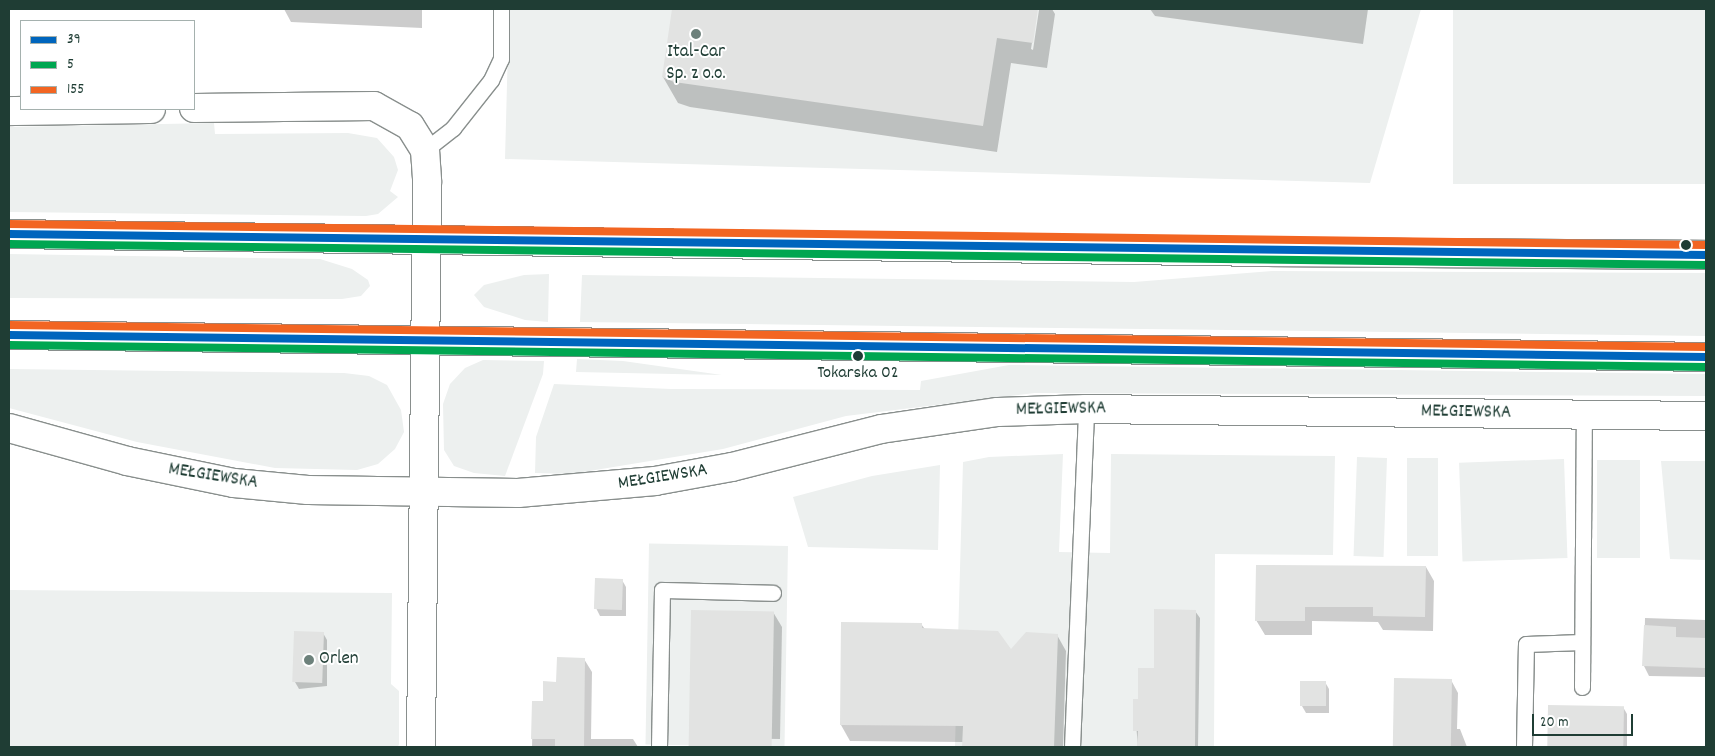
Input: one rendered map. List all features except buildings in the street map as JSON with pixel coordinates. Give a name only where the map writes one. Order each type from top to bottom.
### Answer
[{"type":"main road","points":[[195,108],[374,106],[410,126],[425,150],[421,747]]},
{"type":"main road","points":[[9,111],[80,110]]},
{"type":"main road","points":[[9,234],[425,238],[1274,252],[1706,255]]},
{"type":"main road","points":[[9,335],[1706,357]]},
{"type":"main road","name":"MEŁGIEWSKA","points":[[9,428],[126,461],[234,483],[308,490],[518,493],[620,486],[722,469],[844,437],[914,423],[998,412],[1086,409],[1706,416]]},
{"type":"lane","points":[[425,150],[453,128],[491,80],[501,59],[501,9]]},
{"type":"lane","points":[[1072,747],[1086,409]]},
{"type":"lane","points":[[1582,687],[1584,415]]},
{"type":"lane","points":[[659,747],[662,590],[773,593]]},
{"type":"lane","points":[[1524,747],[1526,644],[1582,642]]},
{"type":"shaded area","points":[[509,9],[1421,9],[1370,183],[505,159]]},
{"type":"shaded area","points":[[1453,9],[1706,9],[1706,184],[1453,184]]},
{"type":"shaded area","points":[[214,123],[215,134],[348,133],[377,138],[394,157],[398,170],[390,191],[398,197],[378,214],[366,216],[9,212],[9,127]]},
{"type":"shaded area","points":[[9,254],[320,259],[352,269],[368,280],[370,286],[361,296],[342,299],[9,298]]},
{"type":"shaded area","points":[[1272,271],[1706,273],[1706,336],[580,322],[582,275],[1134,282]]},
{"type":"shaded area","points":[[549,274],[548,322],[525,320],[484,307],[474,295],[484,285],[524,275]]},
{"type":"shaded area","points":[[577,359],[623,361],[722,375],[576,372]]},
{"type":"shaded area","points":[[483,360],[544,361],[543,374],[505,476],[474,473],[454,466],[444,450],[443,404],[450,384],[465,368]]},
{"type":"shaded area","points":[[1009,365],[1706,374],[1706,396],[1035,393],[846,416],[723,449],[571,474],[535,473],[536,437],[554,384],[671,389],[920,390],[921,381]]},
{"type":"shaded area","points":[[9,369],[344,373],[369,376],[387,385],[401,410],[404,432],[395,449],[378,464],[357,470],[275,468],[137,442],[9,408]]},
{"type":"shaded area","points":[[1063,454],[1059,552],[1110,553],[1111,454],[1335,456],[1333,555],[1215,554],[1214,747],[955,747],[963,462],[989,457]]},
{"type":"shaded area","points":[[1357,457],[1387,458],[1384,557],[1354,556]]},
{"type":"shaded area","points":[[1407,458],[1438,458],[1438,556],[1407,556]]},
{"type":"shaded area","points":[[1564,459],[1567,558],[1463,562],[1459,463]]},
{"type":"shaded area","points":[[1597,460],[1640,460],[1640,558],[1597,558]]},
{"type":"shaded area","points":[[1661,461],[1706,461],[1706,560],[1670,559]]},
{"type":"shaded area","points":[[940,465],[938,550],[808,547],[793,497],[872,476]]},
{"type":"shaded area","points":[[649,544],[788,546],[784,747],[646,745]]},
{"type":"shaded area","points":[[9,590],[392,593],[391,684],[399,691],[398,747],[9,747]]},
{"type":"transit line","name":"155","points":[[9,224],[1706,245]]},
{"type":"transit line","name":"39","points":[[9,234],[1706,255]]},
{"type":"transit line","name":"5","points":[[9,244],[1706,265]]},
{"type":"transit line","name":"155","points":[[9,325],[1706,347]]},
{"type":"transit line","name":"39","points":[[9,335],[1706,357]]},
{"type":"transit line","name":"5","points":[[9,345],[1706,367]]},
{"type":"place","name":"Ital-Car Sp. z o.o.","points":[[696,34]]},
{"type":"place","name":"Tokarska 02","points":[[858,356]]},
{"type":"place","name":"Orlen","points":[[309,660]]}]
